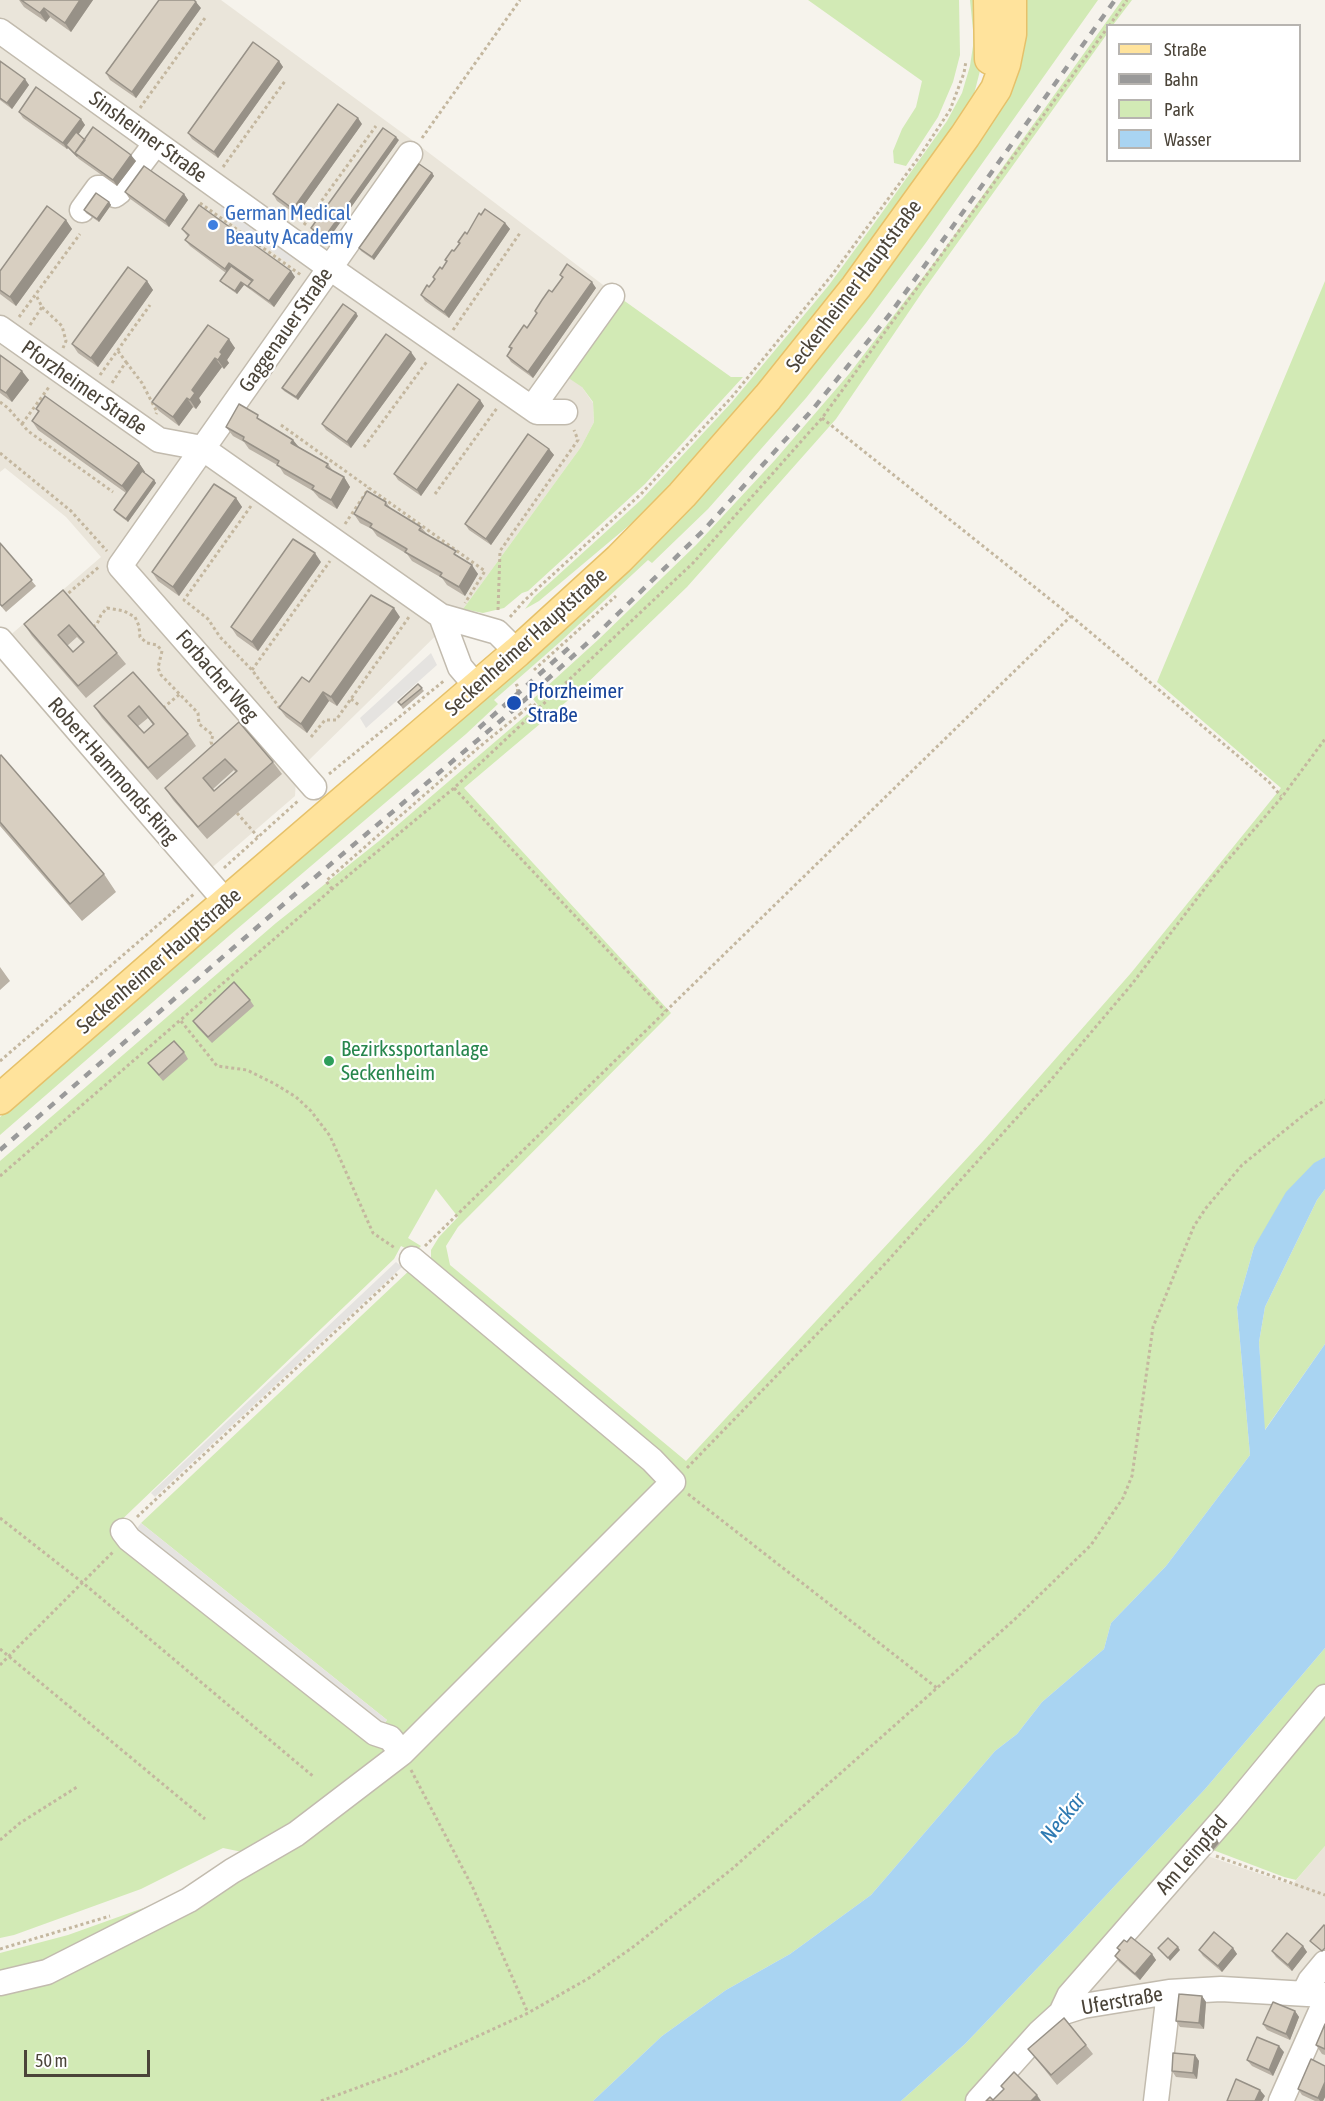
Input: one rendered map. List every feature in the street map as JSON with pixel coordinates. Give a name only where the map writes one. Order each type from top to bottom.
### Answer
[{"type":"main road","points":[[978,115],[991,49],[989,0]]},
{"type":"main road","name":"Seckenheimer Hauptstraße","points":[[0,1100],[217,892],[468,677],[516,652],[619,559],[682,495],[768,397],[856,287],[944,168],[996,89],[1005,64],[1011,34],[1011,0]]},
{"type":"street","name":"Sinsheimer Straße","points":[[0,32],[156,143],[206,193],[293,241],[324,277],[509,392],[537,412],[565,412]]},
{"type":"street","points":[[82,210],[98,188],[115,195],[119,192],[156,143]]},
{"type":"street","name":"Gaggenauer Straße","points":[[202,448],[410,154]]},
{"type":"street","points":[[532,408],[612,296]]},
{"type":"street","name":"Pforzheimer Straße","points":[[8,334],[159,440],[202,448],[420,601],[448,618],[516,652]]},
{"type":"street","points":[[116,561],[202,448]]},
{"type":"street","name":"Forbacher Weg","points":[[116,561],[314,787]]},
{"type":"street","points":[[448,618],[468,677]]},
{"type":"street","name":"Robert-Hammonds-Ring","points":[[0,640],[8,667],[217,892]]},
{"type":"street","points":[[0,1983],[47,1972],[189,1900],[232,1871],[296,1834],[402,1753],[673,1482],[652,1460],[412,1259]]},
{"type":"street","points":[[126,1535],[375,1733],[390,1738],[402,1753]]},
{"type":"street","name":"Am Leinpfad","points":[[1061,2013],[1069,1996],[1199,1847],[1325,1697]]},
{"type":"street","points":[[1281,2101],[1318,1996],[1310,1981],[1325,1963]]},
{"type":"street","name":"Uferstraße","points":[[978,2101],[1039,2033],[1061,2013],[1083,2006],[1169,1992],[1221,1989],[1318,1996]]},
{"type":"street","points":[[1156,2101],[1169,1992]]},
{"type":"path","points":[[410,154],[520,0]]},
{"type":"path","points":[[1109,24],[1127,0]]},
{"type":"path","points":[[129,124],[205,18]]},
{"type":"path","points":[[0,1176],[181,1022],[332,889],[454,788],[693,563],[822,418],[1106,29]]},
{"type":"path","points":[[516,652],[525,600],[658,477],[731,398],[832,275],[950,110],[964,73],[967,52]]},
{"type":"path","points":[[285,81],[206,193],[324,277]]},
{"type":"path","points":[[293,241],[376,126]]},
{"type":"path","points":[[8,334],[80,234]]},
{"type":"path","points":[[22,424],[56,367],[65,346],[66,335],[62,326],[42,307],[36,294]]},
{"type":"path","points":[[95,395],[118,350],[150,305]]},
{"type":"path","points":[[8,334],[42,307]]},
{"type":"path","points":[[118,350],[142,383],[157,412],[145,430]]},
{"type":"path","points":[[95,395],[126,362]]},
{"type":"path","points":[[435,494],[509,392]]},
{"type":"path","points":[[0,402],[8,408],[27,432],[113,492]]},
{"type":"path","points":[[516,652],[500,551],[578,440],[565,412]]},
{"type":"path","points":[[822,418],[1071,616],[1269,782],[1282,797]]},
{"type":"path","points":[[281,424],[485,571],[448,618]]},
{"type":"path","points":[[1,455],[71,511],[116,561],[60,601]]},
{"type":"path","points":[[252,670],[338,543],[369,488]]},
{"type":"path","points":[[262,490],[184,600],[208,619],[220,637],[252,670],[279,707]]},
{"type":"path","points":[[516,652],[621,591]]},
{"type":"path","points":[[311,737],[325,720],[336,720],[420,601]]},
{"type":"path","points":[[92,627],[97,624],[107,608],[132,614],[137,620],[140,638],[156,645],[162,651],[158,668],[161,675],[198,713],[200,724],[213,735],[214,750],[221,758]]},
{"type":"path","points":[[0,1665],[83,1583],[126,1535],[374,1297],[1071,616]]},
{"type":"path","points":[[0,1061],[217,892],[258,837],[314,787],[468,677]]},
{"type":"path","points":[[163,708],[180,694]]},
{"type":"path","points":[[351,699],[360,706]]},
{"type":"path","points":[[520,714],[533,703],[539,710]]},
{"type":"path","points":[[332,889],[326,881],[511,721]]},
{"type":"path","points":[[937,1688],[673,1482],[884,1266],[1050,1081],[1132,984],[1215,875],[1282,797],[1325,739]]},
{"type":"path","points":[[454,788],[665,1011]]},
{"type":"path","points":[[237,813],[258,837]]},
{"type":"path","points":[[181,1022],[217,1066],[247,1070],[275,1084],[311,1111],[330,1136],[373,1233],[412,1259]]},
{"type":"path","points":[[321,2101],[400,2072],[528,2013],[589,1978],[633,1947],[741,1861],[1014,1620],[1083,1553],[1107,1524],[1123,1498],[1132,1476],[1153,1327],[1194,1226],[1242,1165],[1325,1100]]},
{"type":"path","points":[[0,1518],[83,1583],[314,1777]]},
{"type":"path","points":[[0,1649],[205,1819]]},
{"type":"path","points":[[402,1753],[473,1888],[528,2013]]},
{"type":"path","points":[[0,1840],[20,1823],[77,1786]]},
{"type":"path","points":[[1199,1847],[1211,1854],[1325,1895]]},
{"type":"shaded area","points":[[0,0],[221,0],[412,140],[619,297],[582,387],[593,403],[594,422],[581,447],[463,609],[309,760],[296,779],[295,796],[194,883],[0,656],[0,644],[101,557],[66,517],[5,468],[0,472]]},
{"type":"shaded area","points":[[221,201],[299,257],[287,262],[221,215]]},
{"type":"shaded area","points":[[431,653],[437,665],[366,728],[360,718]]},
{"type":"shaded area","points":[[396,1262],[402,1267],[155,1497],[151,1493]]},
{"type":"shaded area","points":[[141,1523],[387,1720],[381,1728],[129,1539]]},
{"type":"shaded area","points":[[1325,1846],[1325,2101],[991,2101],[1059,2032],[1080,1996],[1199,1853],[1292,1885]]},
{"type":"green space","points":[[808,0],[959,0],[960,55],[953,82],[938,117],[906,166],[894,163],[893,151],[902,129],[916,107],[922,81]]},
{"type":"green space","points":[[970,0],[980,0],[982,63],[972,102],[891,221],[736,412],[672,484],[633,522],[539,601],[525,609],[534,597],[642,499],[732,402],[829,285],[881,214],[947,121],[962,93],[973,46]]},
{"type":"green space","points":[[1025,0],[1098,0],[925,244],[866,323],[806,398],[708,509],[652,563],[648,560],[494,700],[498,704],[466,734],[0,1135],[0,1117],[554,636],[977,140]]},
{"type":"green space","points":[[1122,0],[1132,0],[1114,24],[1106,24],[1106,35],[923,291],[836,419],[687,587],[579,691],[464,788],[671,1013],[458,1227],[446,1246],[450,1265],[686,1461],[984,1140],[1131,973],[1281,788],[1157,682],[1325,281],[1325,1157],[1314,1164],[1254,1247],[1237,1307],[1250,1455],[1166,1566],[1111,1623],[1104,1649],[1042,1702],[1017,1734],[995,1751],[871,1895],[790,1954],[726,1990],[662,2036],[593,2101],[0,2101],[0,1989],[50,1976],[247,1853],[223,1848],[141,1889],[0,1938],[0,1161],[276,923],[379,841],[538,705],[533,699],[696,545],[775,460],[849,374],[943,251]],"holes":[[[436,1189],[458,1217],[439,1237],[431,1250],[431,1263],[674,1473],[412,1268],[141,1523],[387,1720],[381,1728],[112,1529],[394,1259],[401,1246],[415,1253],[421,1246],[408,1238]]]},
{"type":"green space","points":[[619,297],[731,377],[743,377],[645,484],[528,591],[522,593],[504,608],[483,613],[463,609],[581,447],[594,422],[593,402],[582,387],[564,375]]},
{"type":"green space","points":[[1325,1189],[1325,1344],[1264,1431],[1259,1342],[1265,1307],[1317,1200]]},
{"type":"green space","points":[[1325,1648],[1325,1689],[1199,1838],[968,2101],[901,2101],[965,2044],[1069,1935],[1206,1788]]},
{"type":"green space","points":[[1325,1710],[1325,1846],[1296,1880],[1213,1850],[1219,1843],[1215,1840]]},
{"type":"green space","points":[[202,1887],[60,1962],[0,1978],[0,1953],[68,1935]]},
{"type":"water","name":"Neckar","points":[[1325,1157],[1325,1189],[1317,1200],[1265,1307],[1259,1342],[1265,1430],[1325,1344],[1325,1648],[1206,1788],[1069,1935],[965,2044],[901,2101],[593,2101],[662,2036],[726,1990],[790,1954],[871,1895],[995,1751],[1017,1734],[1042,1702],[1104,1649],[1111,1623],[1166,1566],[1250,1455],[1237,1307],[1254,1247],[1286,1192],[1314,1163]]},
{"type":"building","points":[[21,0],[80,0],[65,23],[44,8],[40,13]]},
{"type":"building","points":[[159,0],[194,0],[196,2],[132,92],[106,73]]},
{"type":"building","points":[[253,42],[279,61],[214,152],[188,133]]},
{"type":"building","points":[[0,61],[25,79],[7,103],[0,98]]},
{"type":"building","points":[[36,87],[81,119],[63,143],[19,112]]},
{"type":"building","points":[[338,104],[358,118],[293,209],[273,194]]},
{"type":"building","points":[[93,127],[131,155],[113,180],[75,153]]},
{"type":"building","points":[[383,128],[396,137],[324,238],[311,228]]},
{"type":"building","points":[[76,132],[85,140],[75,153],[77,156],[66,145]]},
{"type":"building","points":[[419,164],[432,173],[372,257],[359,248]]},
{"type":"building","points":[[144,166],[184,194],[165,221],[125,192]]},
{"type":"building","points":[[96,193],[109,202],[97,219],[84,210]]},
{"type":"building","points":[[199,205],[291,271],[269,301],[248,286],[253,280],[229,263],[225,269],[185,240],[189,235],[182,229]]},
{"type":"building","points":[[47,206],[66,220],[10,297],[0,290],[0,271]]},
{"type":"building","points":[[485,209],[505,223],[444,312],[421,295],[427,285],[429,287],[435,279],[433,277],[440,267],[442,269],[447,261],[445,260],[460,243],[458,242],[465,232],[467,234],[479,213],[481,215]]},
{"type":"building","points":[[567,264],[592,282],[528,372],[507,356],[512,348],[509,347],[524,325],[527,328],[549,290],[552,292],[563,277],[560,275]]},
{"type":"building","points":[[231,266],[252,281],[248,286],[250,288],[241,282],[235,291],[220,281]]},
{"type":"building","points":[[128,267],[147,281],[91,358],[72,344]]},
{"type":"building","points":[[343,304],[356,313],[296,397],[282,388]]},
{"type":"building","points":[[208,325],[229,339],[220,352],[222,354],[218,360],[215,358],[192,390],[195,393],[190,400],[187,398],[173,417],[152,402]]},
{"type":"building","points":[[386,334],[411,352],[347,442],[322,424]]},
{"type":"building","points":[[0,355],[22,371],[6,393],[0,389]]},
{"type":"building","points":[[458,384],[480,400],[417,490],[394,474]]},
{"type":"building","points":[[45,396],[139,463],[122,486],[32,421],[39,411],[36,409]]},
{"type":"building","points":[[239,404],[293,440],[291,443],[328,464],[326,467],[344,477],[331,500],[312,489],[314,486],[277,465],[279,461],[226,427]]},
{"type":"building","points":[[528,434],[549,449],[486,539],[465,524]]},
{"type":"building","points":[[142,471],[154,480],[126,519],[114,510]]},
{"type":"building","points":[[214,484],[236,498],[173,587],[152,572]]},
{"type":"building","points":[[367,491],[421,527],[419,530],[456,551],[454,554],[472,565],[459,587],[440,576],[442,573],[405,552],[407,549],[370,527],[372,524],[354,514]]},
{"type":"building","points":[[293,539],[315,553],[252,642],[231,627]]},
{"type":"building","points":[[0,543],[32,580],[2,606],[0,604]]},
{"type":"building","points":[[63,590],[117,653],[78,686],[24,624]],"holes":[[[69,625],[84,642],[73,652],[58,635]]]},
{"type":"building","points":[[371,595],[394,608],[331,697],[323,692],[301,724],[279,708],[302,677],[309,682]]},
{"type":"building","points":[[133,672],[188,734],[148,768],[94,706]],"holes":[[[139,706],[154,724],[144,733],[128,716]]]},
{"type":"building","points":[[418,684],[422,688],[401,705],[398,702]]},
{"type":"building","points":[[239,722],[273,762],[198,827],[165,788]],"holes":[[[225,759],[237,771],[214,791],[203,778]]]},
{"type":"building","points":[[1,755],[104,874],[70,904],[0,822]]},
{"type":"building","points":[[234,982],[250,1000],[208,1037],[193,1021]]},
{"type":"building","points":[[174,1041],[184,1052],[159,1075],[148,1063]]},
{"type":"building","points":[[1211,1835],[1217,1840],[1210,1847],[1205,1842]]},
{"type":"building","points":[[1324,1925],[1325,1948],[1322,1951],[1310,1941]]},
{"type":"building","points":[[1214,1932],[1233,1948],[1218,1966],[1199,1950]]},
{"type":"building","points":[[1287,1933],[1303,1946],[1288,1965],[1272,1951]]},
{"type":"building","points":[[1131,1937],[1152,1954],[1135,1974],[1115,1956],[1120,1950],[1117,1948],[1124,1940],[1127,1942]]},
{"type":"building","points":[[1168,1938],[1178,1947],[1168,1958],[1158,1948]]},
{"type":"building","points":[[1179,1994],[1202,1996],[1199,2023],[1176,2021]]},
{"type":"building","points":[[1273,2002],[1295,2011],[1286,2034],[1263,2024]]},
{"type":"building","points":[[1064,2018],[1086,2045],[1051,2075],[1028,2049]]},
{"type":"building","points":[[1325,2024],[1325,2049],[1316,2045]]},
{"type":"building","points":[[1257,2037],[1279,2046],[1269,2070],[1247,2060]]},
{"type":"building","points":[[1173,2053],[1195,2055],[1193,2073],[1172,2071]]},
{"type":"building","points":[[1311,2059],[1325,2066],[1325,2082],[1318,2098],[1298,2089]]},
{"type":"building","points":[[1014,2072],[1037,2095],[1031,2101],[986,2101],[990,2097],[993,2100],[1004,2089],[1001,2086]]},
{"type":"building","points":[[1236,2079],[1260,2090],[1255,2101],[1227,2101]]},
{"type":"railway","points":[[0,1150],[300,890],[518,706],[593,638],[704,530],[813,409],[890,314],[1115,0]]},
{"type":"railway","points":[[479,728],[571,646]]},
{"type":"place","name":"German Medical Beauty Academy","points":[[213,225]]},
{"type":"place","name":"Pforzheimer Straße","points":[[514,703]]},
{"type":"place","name":"Bezirkssportanlage Seckenheim","points":[[329,1061]]}]
